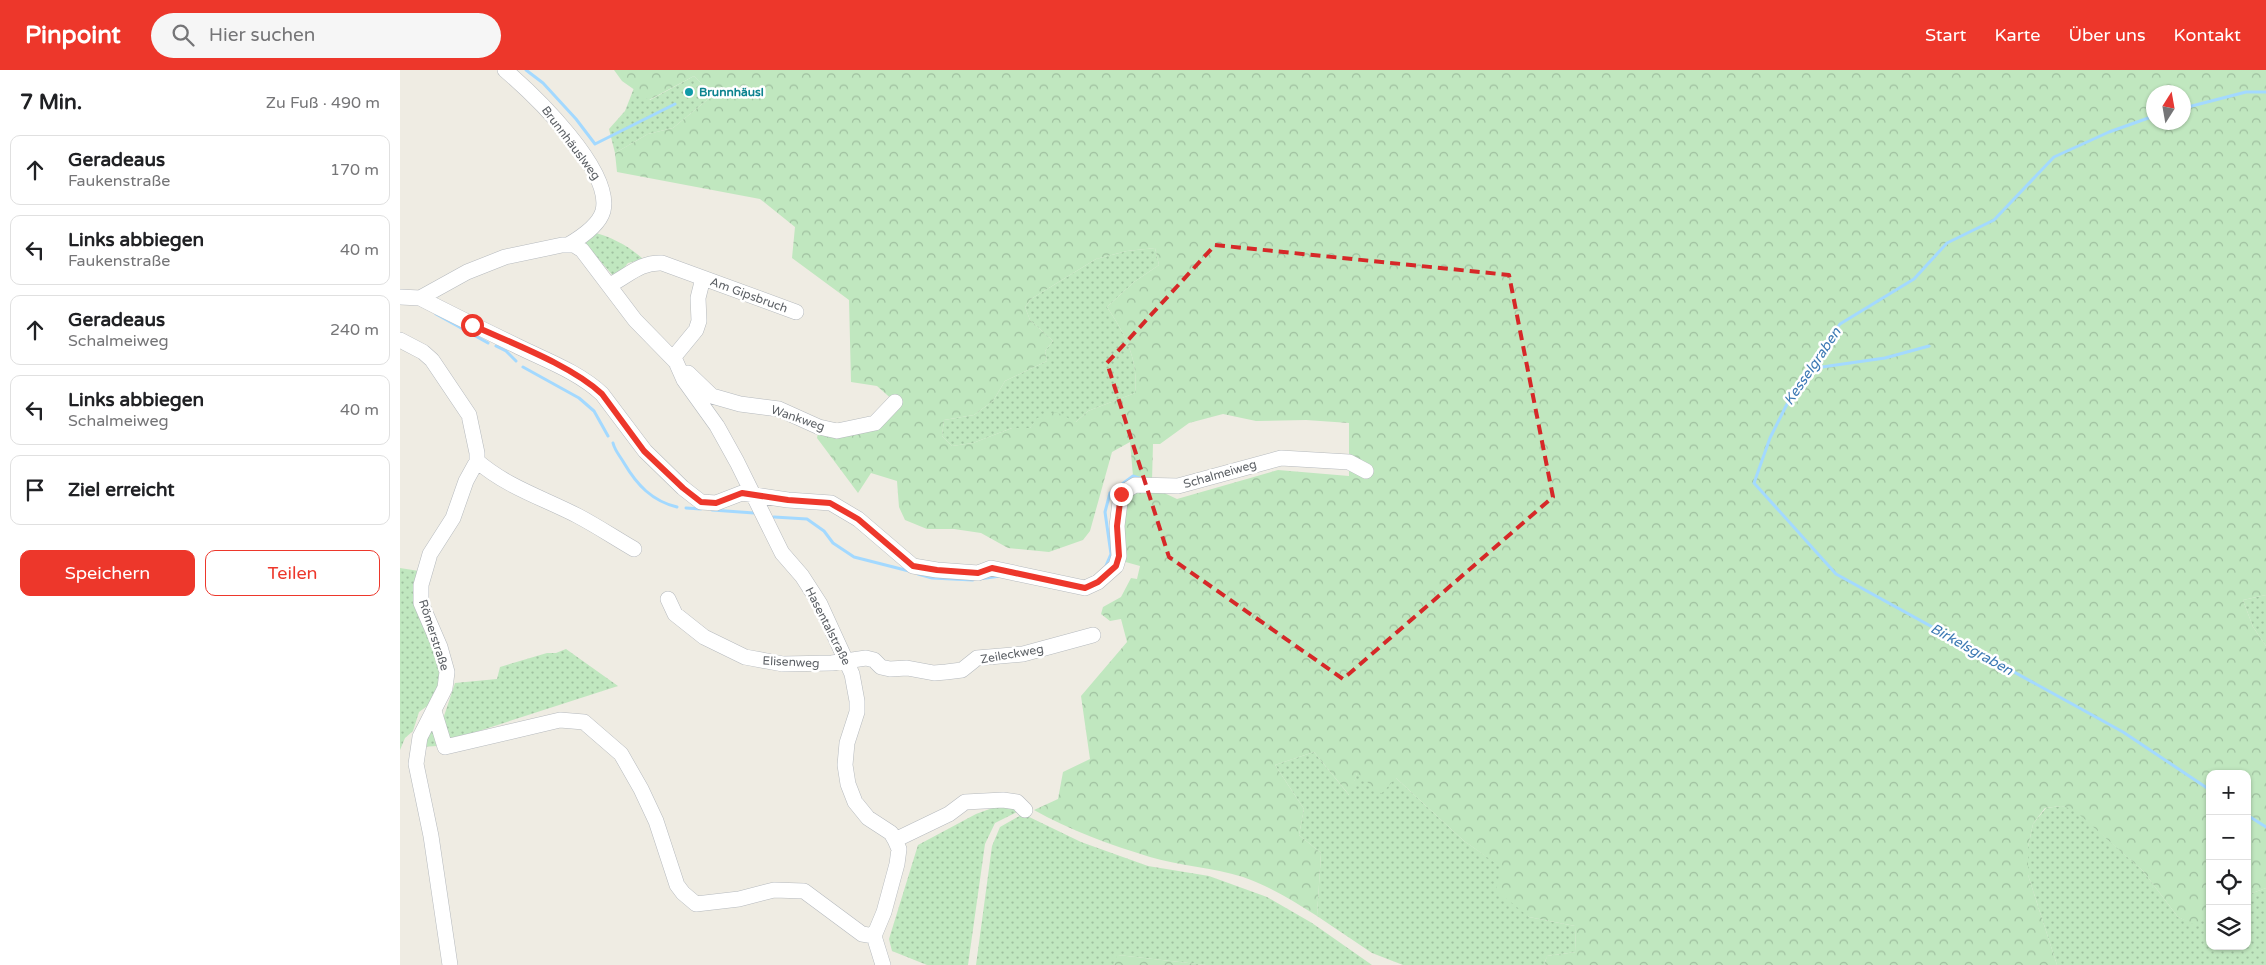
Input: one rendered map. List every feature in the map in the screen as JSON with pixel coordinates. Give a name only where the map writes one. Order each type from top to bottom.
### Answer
[{"type":"street","name":"Brunnhäuslweg","points":[[505,70],[554,117],[601,182],[604,202],[600,217],[592,226],[568,245]]},
{"type":"street","name":"Wankweg","points":[[568,245],[574,245],[582,250],[635,320],[712,396],[740,404],[779,409],[819,427],[837,431],[875,423],[895,402]]},
{"type":"street","points":[[420,298],[467,272],[504,257],[568,245]]},
{"type":"street","name":"Am Gipsbruch","points":[[610,285],[630,272],[650,264],[662,263],[796,312]]},
{"type":"street","name":"Am Gipsbruch","points":[[674,360],[696,330],[699,321],[698,298],[703,278]]},
{"type":"street","points":[[400,297],[420,298],[557,365],[595,387],[644,451],[695,499],[710,504],[725,501],[742,493],[754,494]]},
{"type":"street","points":[[400,340],[423,352],[432,360],[469,415],[477,461],[511,485],[578,516],[634,549]]},
{"type":"street","name":"Hasentalstraße","points":[[674,360],[684,380],[717,426],[754,494],[773,538],[820,604],[846,659],[852,674],[857,701],[857,712],[847,743],[845,765],[848,784],[855,802],[868,818],[891,833],[896,840]]},
{"type":"street","name":"Schalmeiweg","points":[[754,494],[788,500],[830,503],[839,506],[858,519],[913,566],[978,573],[992,568],[1085,588],[1098,582],[1116,566],[1119,556],[1117,526],[1121,494],[1135,485],[1178,486],[1281,458],[1349,462],[1366,472]]},
{"type":"street","name":"Römerstraße","points":[[450,965],[431,836],[417,774],[420,737],[445,688],[447,672],[440,647],[421,603],[423,575],[430,554],[453,518],[466,481],[477,461]]},
{"type":"street","name":"Elisenweg","points":[[668,598],[675,614],[704,637],[756,660],[792,664],[832,663],[846,659]]},
{"type":"street","name":"Zeileckweg","points":[[846,659],[874,660],[881,667],[890,669],[908,668],[934,673],[946,672],[962,670],[977,658],[1024,654],[1093,635]]},
{"type":"street","points":[[434,711],[445,747]]},
{"type":"street","points":[[418,748],[445,747],[560,720],[584,722],[621,754],[656,820],[677,885],[696,904],[739,899],[774,890],[804,890],[862,934],[874,936]]},
{"type":"street","points":[[883,965],[874,936],[884,912],[897,864],[899,849],[896,840],[949,814],[965,802],[1003,800],[1017,802],[1024,810]]},
{"type":"highlighted area","points":[[1215,245],[1509,275],[1553,497],[1343,679],[1169,557],[1107,363]]},
{"type":"green space","points":[[614,70],[2266,70],[2266,595],[2243,600],[2253,627],[2266,646],[2266,888],[2251,894],[2251,770],[2206,770],[2206,918],[2195,925],[2178,917],[2143,871],[2073,809],[2061,806],[2045,808],[2033,824],[2028,847],[2028,875],[2057,965],[1544,965],[1547,956],[1576,952],[1575,926],[1529,917],[1496,890],[1501,867],[1464,841],[1396,778],[1381,794],[1357,773],[1350,796],[1314,752],[1275,765],[1304,809],[1299,835],[1321,853],[1317,916],[1272,889],[1243,877],[1150,857],[1061,824],[1034,810],[1058,799],[1063,772],[1090,759],[1081,696],[1127,642],[1121,619],[1110,621],[1101,614],[1103,607],[1121,597],[1131,578],[1137,579],[1140,566],[1122,561],[1121,494],[1135,485],[1160,491],[1177,499],[1278,470],[1349,476],[1349,423],[1306,420],[1256,421],[1223,414],[1189,423],[1160,444],[1153,444],[1152,481],[1133,476],[1130,442],[1112,452],[1090,531],[1083,540],[1049,552],[1008,548],[981,533],[954,529],[927,529],[905,520],[899,507],[897,481],[871,473],[858,493],[817,438],[819,427],[857,428],[895,402],[877,386],[851,382],[849,300],[792,258],[795,227],[760,199],[617,172],[615,153],[648,134],[673,128],[713,95],[694,76],[649,100],[622,81]],"holes":[[[1155,248],[1159,265],[1134,282],[1107,307],[1120,327],[1133,358],[1136,381],[1135,393],[1088,411],[1076,422],[1056,412],[1037,418],[1030,428],[1012,428],[973,443],[952,446],[942,436],[944,420],[974,415],[993,401],[1005,381],[1047,361],[1045,351],[1053,341],[1030,320],[1025,307],[1031,299],[1096,259],[1127,251]]]},
{"type":"green space","points":[[694,76],[713,95],[673,128],[648,134],[615,153],[609,129],[625,111],[634,88],[650,100]]},
{"type":"green space","points":[[593,232],[620,242],[643,259],[628,263],[615,278],[589,248],[580,242]]},
{"type":"green space","points":[[1155,248],[1159,265],[1134,282],[1107,307],[1120,327],[1133,358],[1136,381],[1135,393],[1088,411],[1076,422],[1038,418],[1030,428],[1012,428],[973,443],[952,446],[942,436],[944,420],[974,415],[993,401],[1005,381],[1047,361],[1045,351],[1053,341],[1030,320],[1025,307],[1031,299],[1096,259],[1127,251]]},
{"type":"green space","points":[[400,568],[419,571],[440,655],[444,679],[437,699],[419,712],[413,731],[405,738],[400,750]]},
{"type":"green space","points":[[2266,595],[2266,646],[2253,627],[2243,600]]},
{"type":"green space","points":[[566,649],[618,686],[454,739],[445,735],[443,719],[455,683],[497,679],[500,667]]},
{"type":"green space","points":[[431,720],[437,746],[421,747]]},
{"type":"green space","points":[[1314,752],[1349,795],[1357,773],[1396,778],[1464,841],[1502,867],[1529,917],[1575,926],[1576,952],[1547,956],[1544,965],[1403,965],[1372,953],[1317,916],[1321,853],[1299,835],[1304,809],[1275,765]]},
{"type":"green space","points":[[1006,803],[1019,811],[995,823],[985,844],[968,965],[927,965],[892,951],[889,939],[918,845],[976,814]]},
{"type":"green space","points":[[2061,806],[2073,808],[2143,871],[2178,917],[2195,924],[2206,917],[2206,950],[2251,950],[2251,894],[2266,888],[2266,965],[2057,965],[2028,875],[2028,847],[2033,824],[2046,808]]},
{"type":"green space","points":[[1023,814],[1081,842],[1148,866],[1209,876],[1267,897],[1312,923],[1372,965],[1206,965],[1118,955],[1114,965],[976,965],[992,846],[1000,827]]},
{"type":"green space","points":[[1118,955],[1206,965],[1114,965]]},
{"type":"waterway","points":[[526,70],[543,83],[576,119],[595,144],[675,104]]},
{"type":"waterway","name":"Kesselgraben","points":[[2191,106],[2246,92],[2266,92]]},
{"type":"waterway","name":"Kesselgraben","points":[[2146,119],[2109,132],[2054,157],[1994,220],[1947,243],[1914,279],[1840,324],[1808,369],[1786,406],[1770,438],[1754,483],[1836,574],[2123,732],[2206,787]]},
{"type":"waterway","points":[[436,314],[488,343]]},
{"type":"waterway","points":[[496,346],[506,351],[516,361]]},
{"type":"waterway","points":[[1808,369],[1885,358],[1929,346]]},
{"type":"waterway","points":[[523,367],[579,398],[594,411],[608,436]]},
{"type":"waterway","points":[[613,443],[616,451],[640,485],[660,501],[677,507]]},
{"type":"waterway","points":[[1105,568],[1111,554],[1105,512],[1110,493],[1133,476],[1142,479]]},
{"type":"waterway","points":[[686,508],[701,509]]},
{"type":"waterway","points":[[712,510],[754,513]]},
{"type":"waterway","points":[[774,517],[807,519],[824,531],[833,543],[854,557],[909,571]]},
{"type":"waterway","points":[[918,574],[932,578],[973,580]]},
{"type":"waterway","points":[[979,579],[1000,576]]},
{"type":"waterway","name":"Birkelsgraben","points":[[2251,818],[2266,827]]},
{"type":"place","name":"Brunnhäusl","points":[[689,92]]},
{"type":"route","points":[[472,325],[557,365],[595,387],[644,451],[695,499],[705,504],[710,504],[725,501],[738,494],[747,493],[788,500],[830,503],[839,506],[858,519],[866,528],[913,566],[978,573],[992,568],[1085,588],[1098,582],[1116,566],[1119,556],[1117,526],[1121,494]]}]
